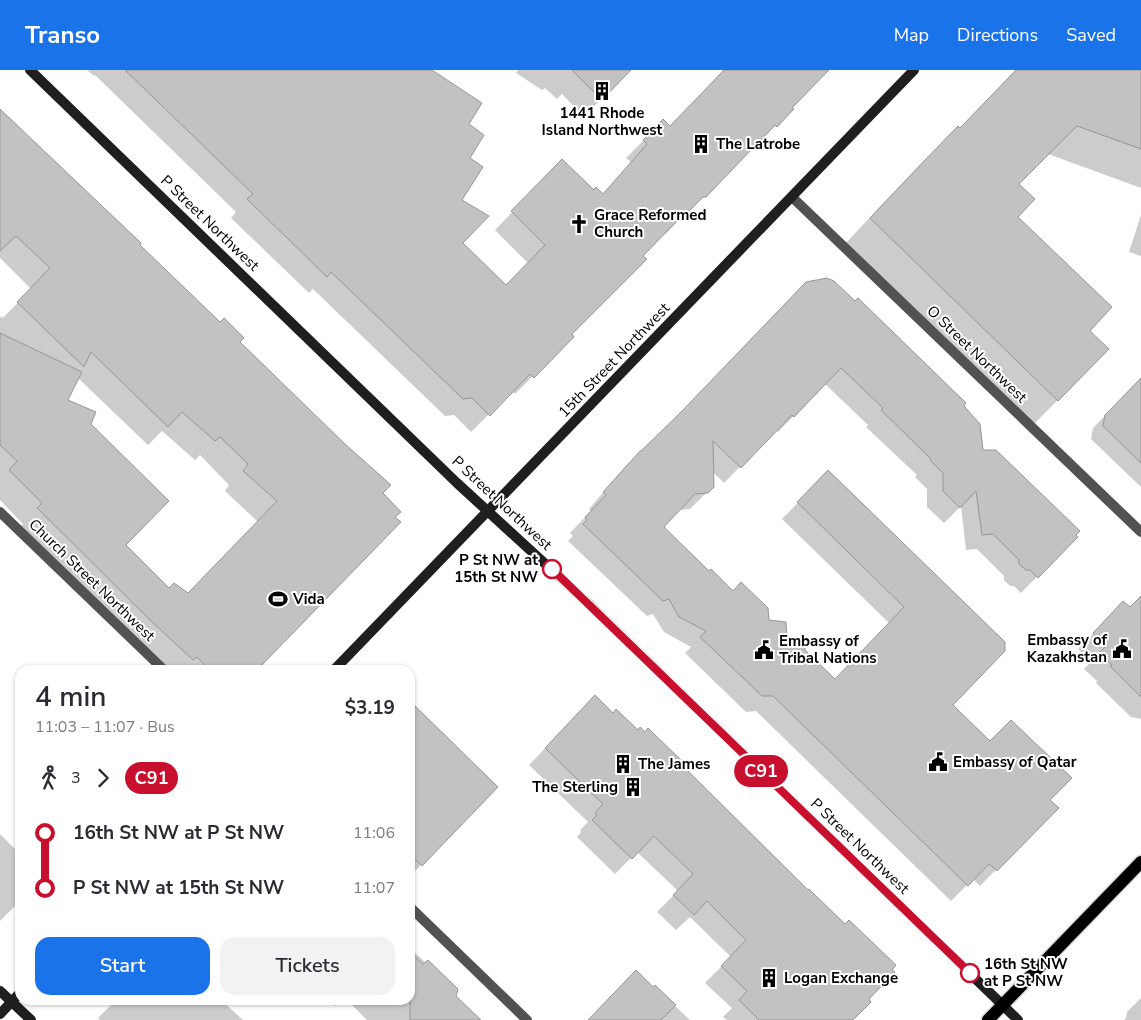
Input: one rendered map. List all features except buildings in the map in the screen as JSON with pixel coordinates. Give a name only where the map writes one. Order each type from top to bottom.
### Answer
[{"type":"main road","name":"P Street Northwest","points":[[30,70],[458,483],[590,605],[1018,1020]]},
{"type":"main road","name":"15th Street Northwest","points":[[339,665],[914,70]]},
{"type":"main road","points":[[988,1020],[1141,862]]},
{"type":"main road","points":[[0,991],[15,1005]]},
{"type":"main road","points":[[0,1014],[15,999]]},
{"type":"main road","points":[[15,1005],[31,1020]]},
{"type":"street","name":"O Street Northwest","points":[[792,197],[1141,532]]},
{"type":"street","name":"Church Street Northwest","points":[[0,512],[159,665]]},
{"type":"street","points":[[415,912],[527,1020]]},
{"type":"bus line","name":"C91","points":[[552,569],[970,973]]},
{"type":"place","name":"1441 Rhode Island Northwest","points":[[602,91]]},
{"type":"place","name":"The Latrobe","points":[[701,144]]},
{"type":"place","name":"Grace Reformed Church","points":[[579,224]]},
{"type":"place","name":"P St NW at 15th St NW","points":[[552,569]]},
{"type":"place","name":"Vida","points":[[278,599]]},
{"type":"place","name":"Embassy of Kazakhstan","points":[[1122,649]]},
{"type":"place","name":"Embassy of Tribal Nations","points":[[764,650]]},
{"type":"place","name":"Embassy of Qatar","points":[[938,762]]},
{"type":"place","name":"The James","points":[[623,764]]},
{"type":"place","name":"The Sterling","points":[[633,787]]},
{"type":"place","name":"16th St NW at P St NW","points":[[970,973]]},
{"type":"place","name":"Logan Exchange","points":[[769,978]]}]
